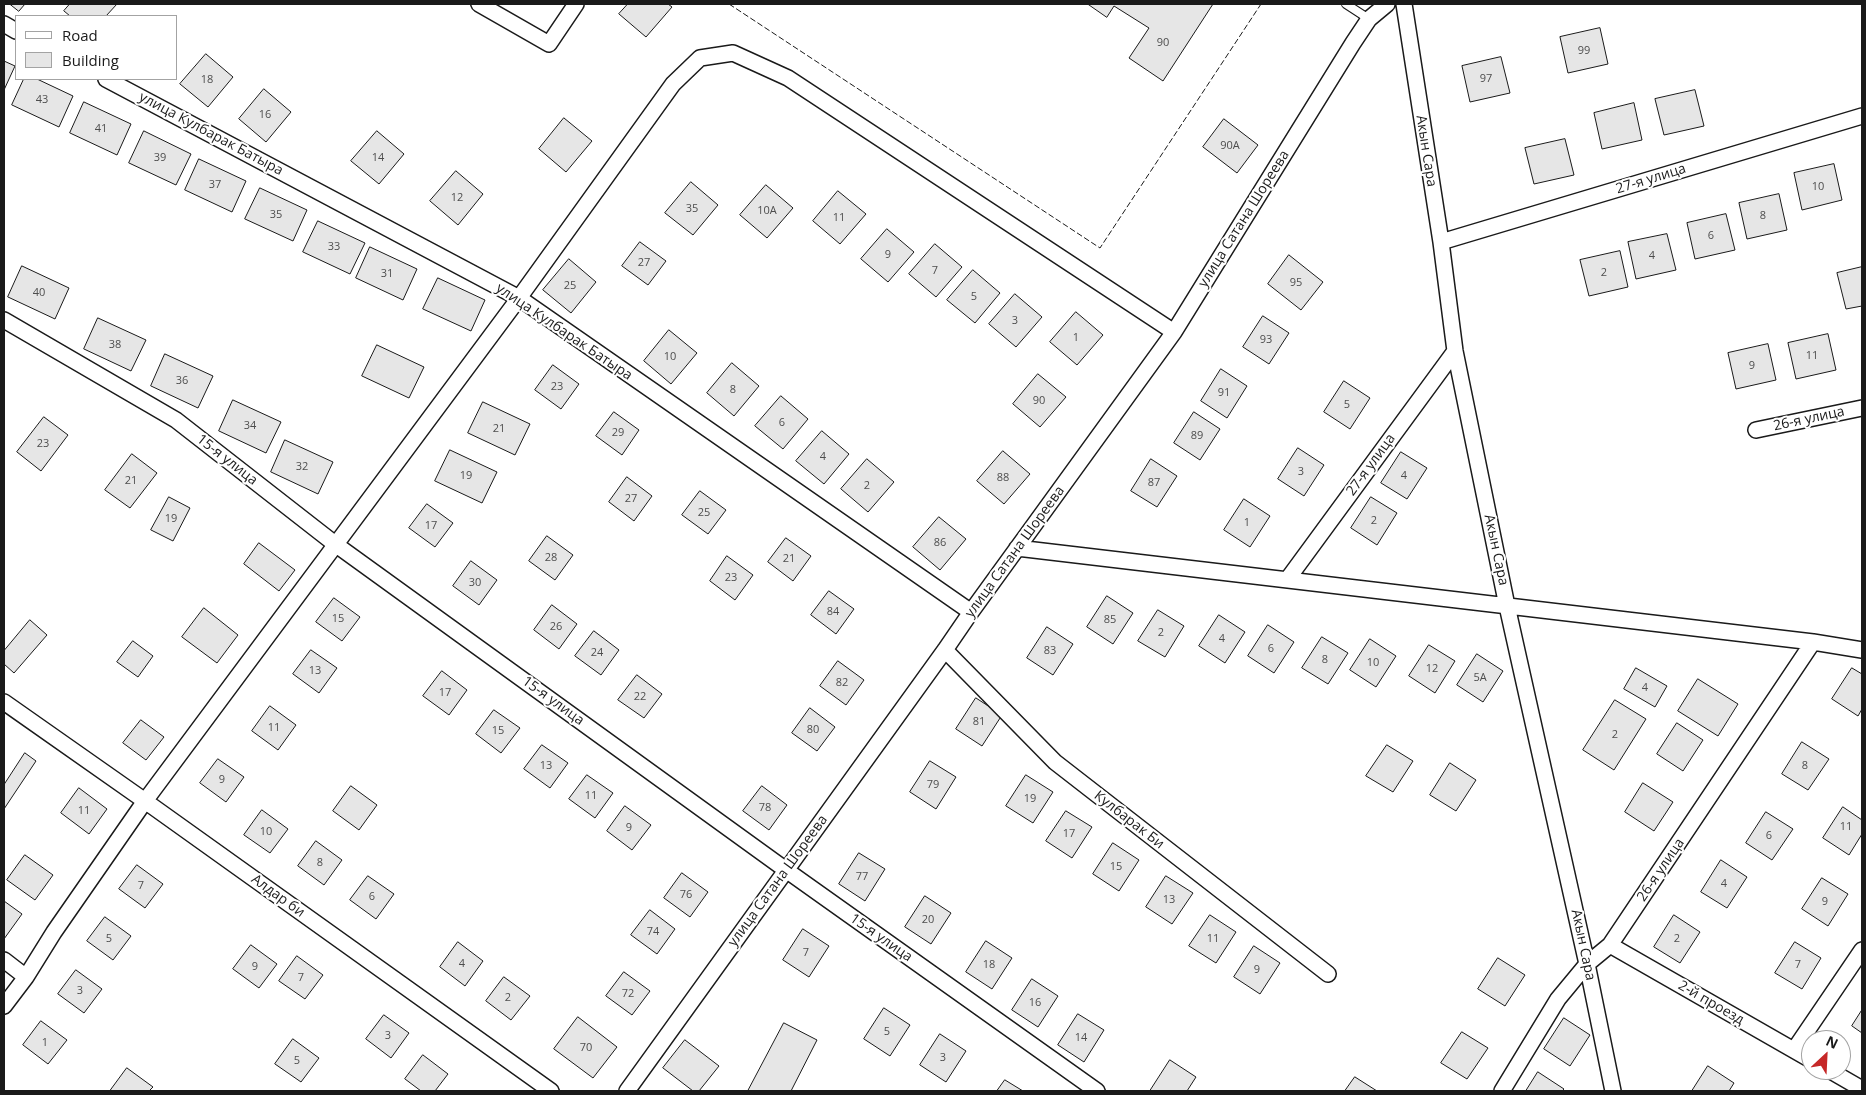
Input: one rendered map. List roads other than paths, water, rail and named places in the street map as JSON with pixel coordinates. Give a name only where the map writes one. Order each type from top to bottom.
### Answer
[{"type":"street","points":[[479,4],[549,44],[576,4]]},
{"type":"street","name":"улица Сатана Шореева","points":[[627,1091],[1174,332],[1352,43],[1370,20],[1387,4]]},
{"type":"street","name":"Акын Сара","points":[[1404,4],[1441,242],[1455,351],[1613,1091]]},
{"type":"street","points":[[4,24],[15,30]]},
{"type":"street","points":[[4,1006],[26,977],[54,932],[146,801],[519,298],[673,84],[700,58],[733,54],[788,78],[1174,332]]},
{"type":"street","name":"улица Кулбарак Батыра","points":[[108,80],[519,298],[971,612]]},
{"type":"street","name":"27-я улица","points":[[1441,242],[1862,116]]},
{"type":"street","name":"15-я улица","points":[[4,320],[176,420],[335,544],[786,870],[1097,1091]]},
{"type":"street","name":"27-я улица","points":[[1287,580],[1455,351]]},
{"type":"street","name":"26-я улица","points":[[1756,430],[1862,408]]},
{"type":"street","points":[[1018,548],[1813,642],[1862,650]]},
{"type":"street","name":"26-я улица","points":[[1502,1091],[1558,999],[1587,964],[1610,945],[1813,642]]},
{"type":"street","name":"Кулбарак Би","points":[[945,650],[1055,762],[1328,974]]},
{"type":"street","name":"Алдар би","points":[[4,702],[146,801],[551,1091]]},
{"type":"street","name":"2-й проезд","points":[[1610,945],[1801,1054]]},
{"type":"street","points":[[1794,1050],[1862,950]]},
{"type":"street","points":[[4,960],[26,977]]},
{"type":"street","points":[[1846,1080],[1862,1089]]},
{"type":"lane","points":[[1346,4],[1370,20]]}]
